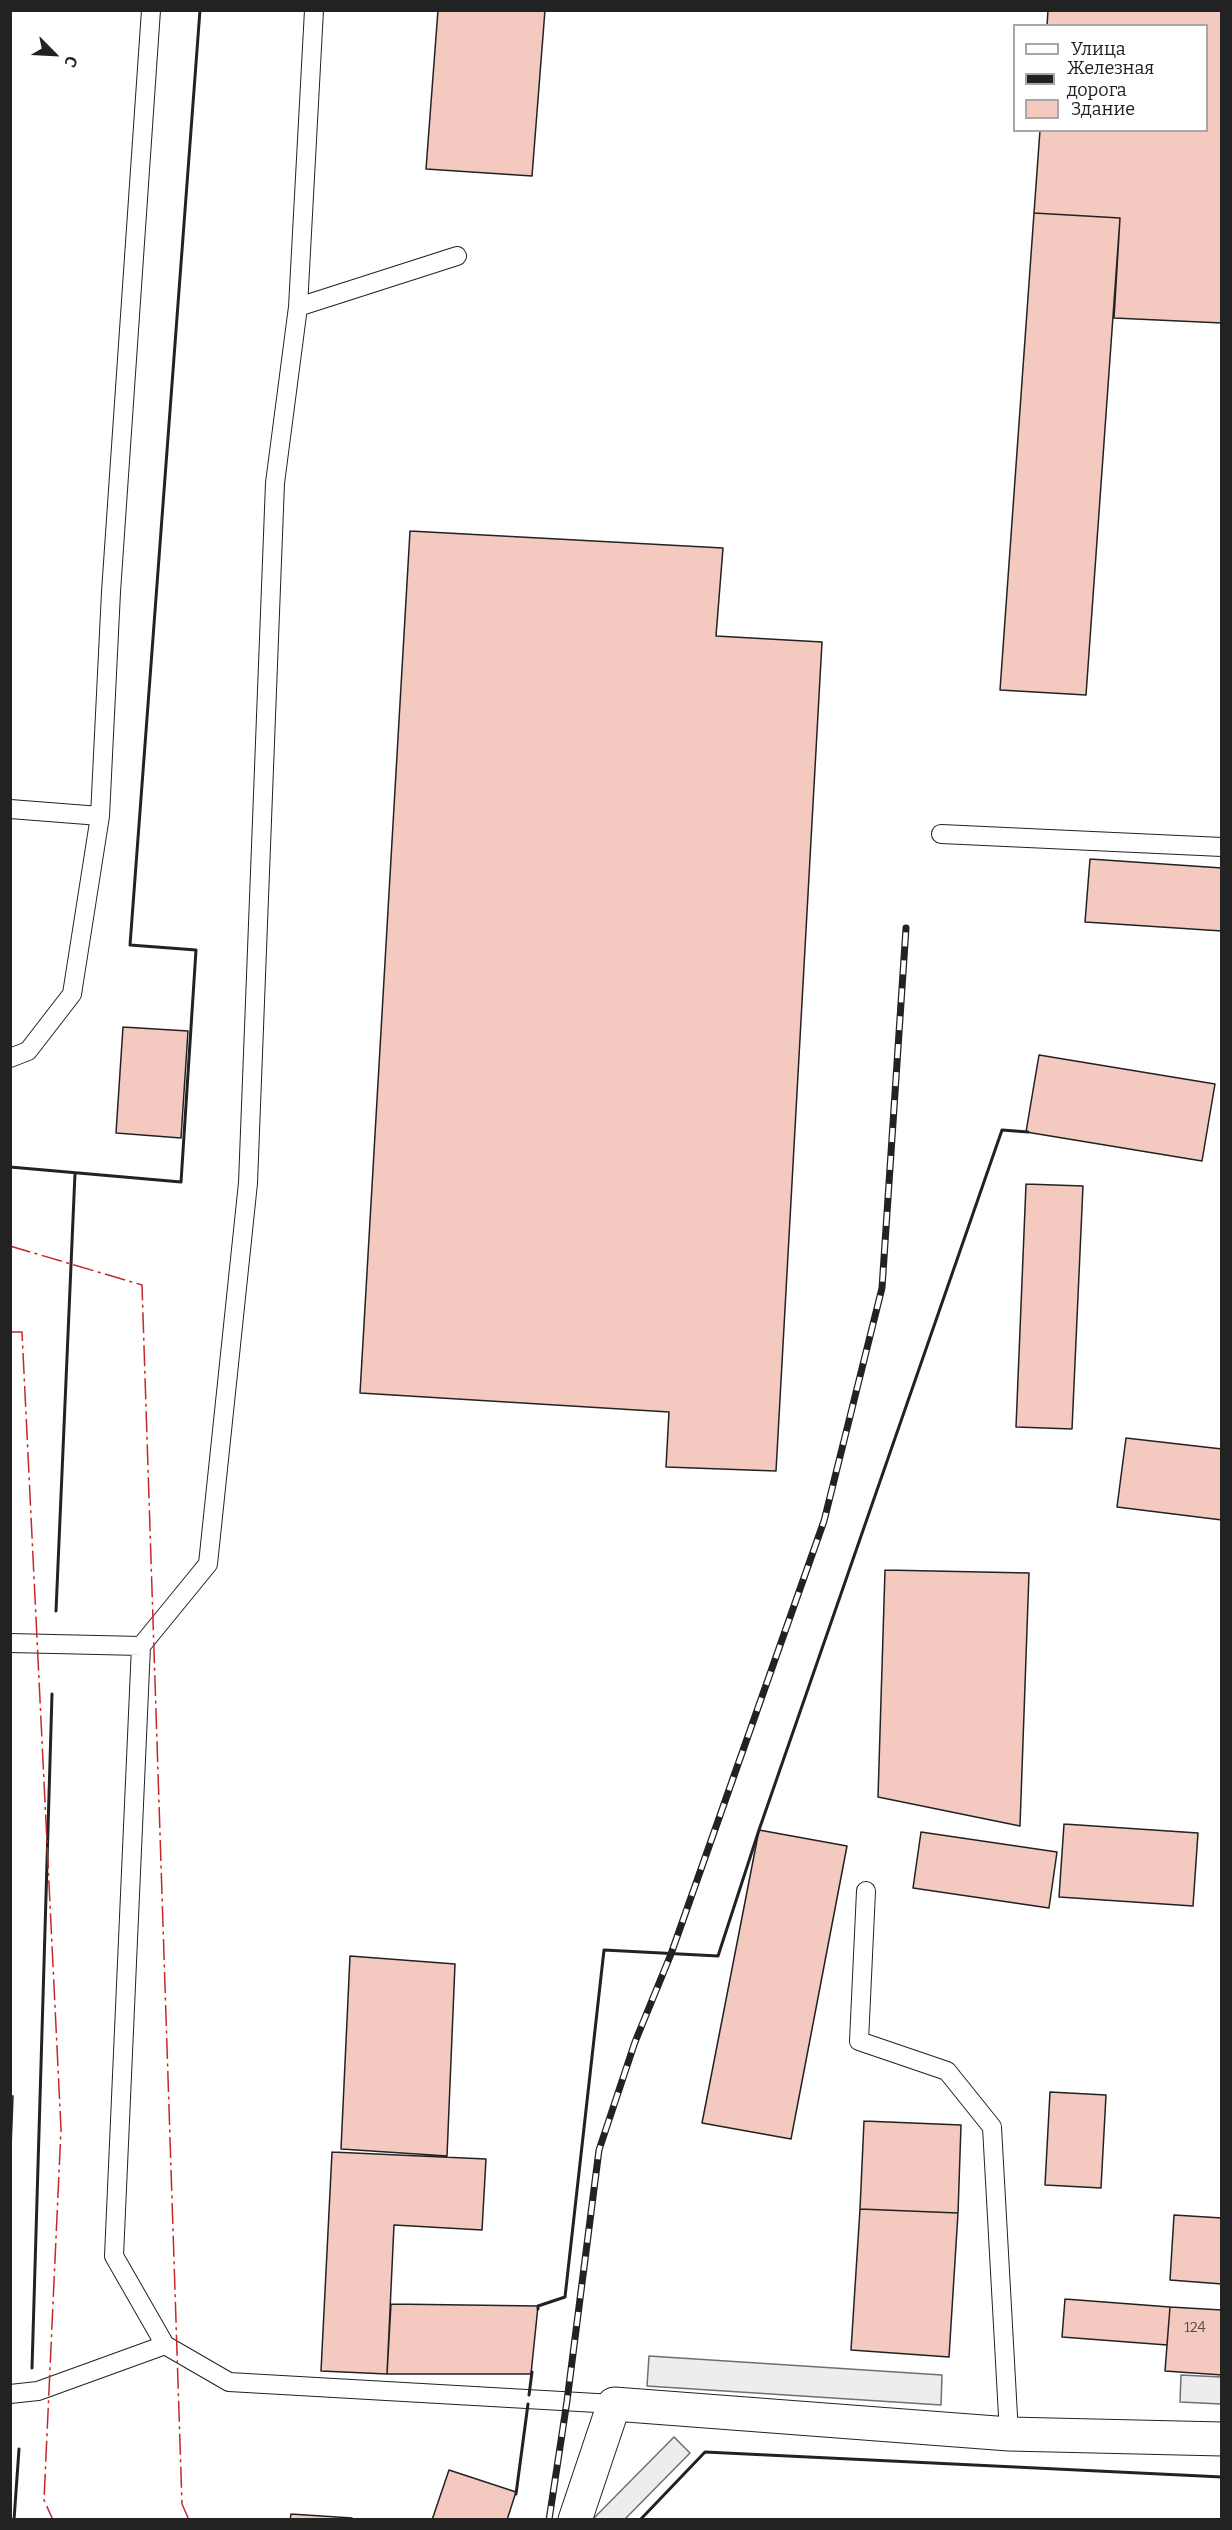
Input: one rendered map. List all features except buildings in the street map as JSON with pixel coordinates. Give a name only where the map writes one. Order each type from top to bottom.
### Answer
[{"type":"street","points":[[575,2520],[614,2404],[1009,2434],[1221,2439]]},
{"type":"lane","points":[[10,1058],[28,1051],[72,994],[100,816],[111,592],[151,10]]},
{"type":"lane","points":[[314,10],[298,306],[275,483],[248,1183],[208,1564],[141,1646],[114,2256],[165,2345],[229,2382],[614,2404]]},
{"type":"lane","points":[[298,306],[457,256]]},
{"type":"lane","points":[[10,809],[100,816]]},
{"type":"lane","points":[[940,834],[1221,847]]},
{"type":"lane","points":[[10,1642],[141,1646]]},
{"type":"lane","points":[[866,1891],[859,2041],[947,2071],[992,2127],[1009,2434]]},
{"type":"lane","points":[[10,2394],[38,2391],[165,2345]]},
{"type":"shaded area","points":[[649,2356],[942,2375],[941,2405],[647,2386]]},
{"type":"shaded area","points":[[1181,2375],[1221,2377],[1221,2404],[1180,2402]]},
{"type":"shaded area","points":[[674,2437],[690,2453],[625,2519],[593,2519]]},
{"type":"railway","points":[[549,2520],[567,2401],[599,2150],[635,2042],[671,1954],[824,1521],[882,1288],[906,928]]},
{"type":"wall","points":[[10,1167],[181,1182],[196,950],[130,945],[200,10]]},
{"type":"wall","points":[[538,2309],[538,2306],[565,2297],[604,1950],[718,1956],[759,1830],[1002,1130],[1028,1132]]},
{"type":"wall","points":[[56,1611],[75,1173]]},
{"type":"wall","points":[[32,2368],[52,1694]]},
{"type":"wall","points":[[529,2395],[532,2372]]},
{"type":"wall","points":[[516,2494],[528,2404]]},
{"type":"wall","points":[[14,2520],[19,2449]]},
{"type":"wall","points":[[640,2520],[705,2452],[1222,2477]]},
{"type":"power","points":[[10,1246],[142,1285],[182,2504],[189,2520]]},
{"type":"power","points":[[10,1332],[22,1332],[61,2129],[44,2500],[53,2520]]}]
